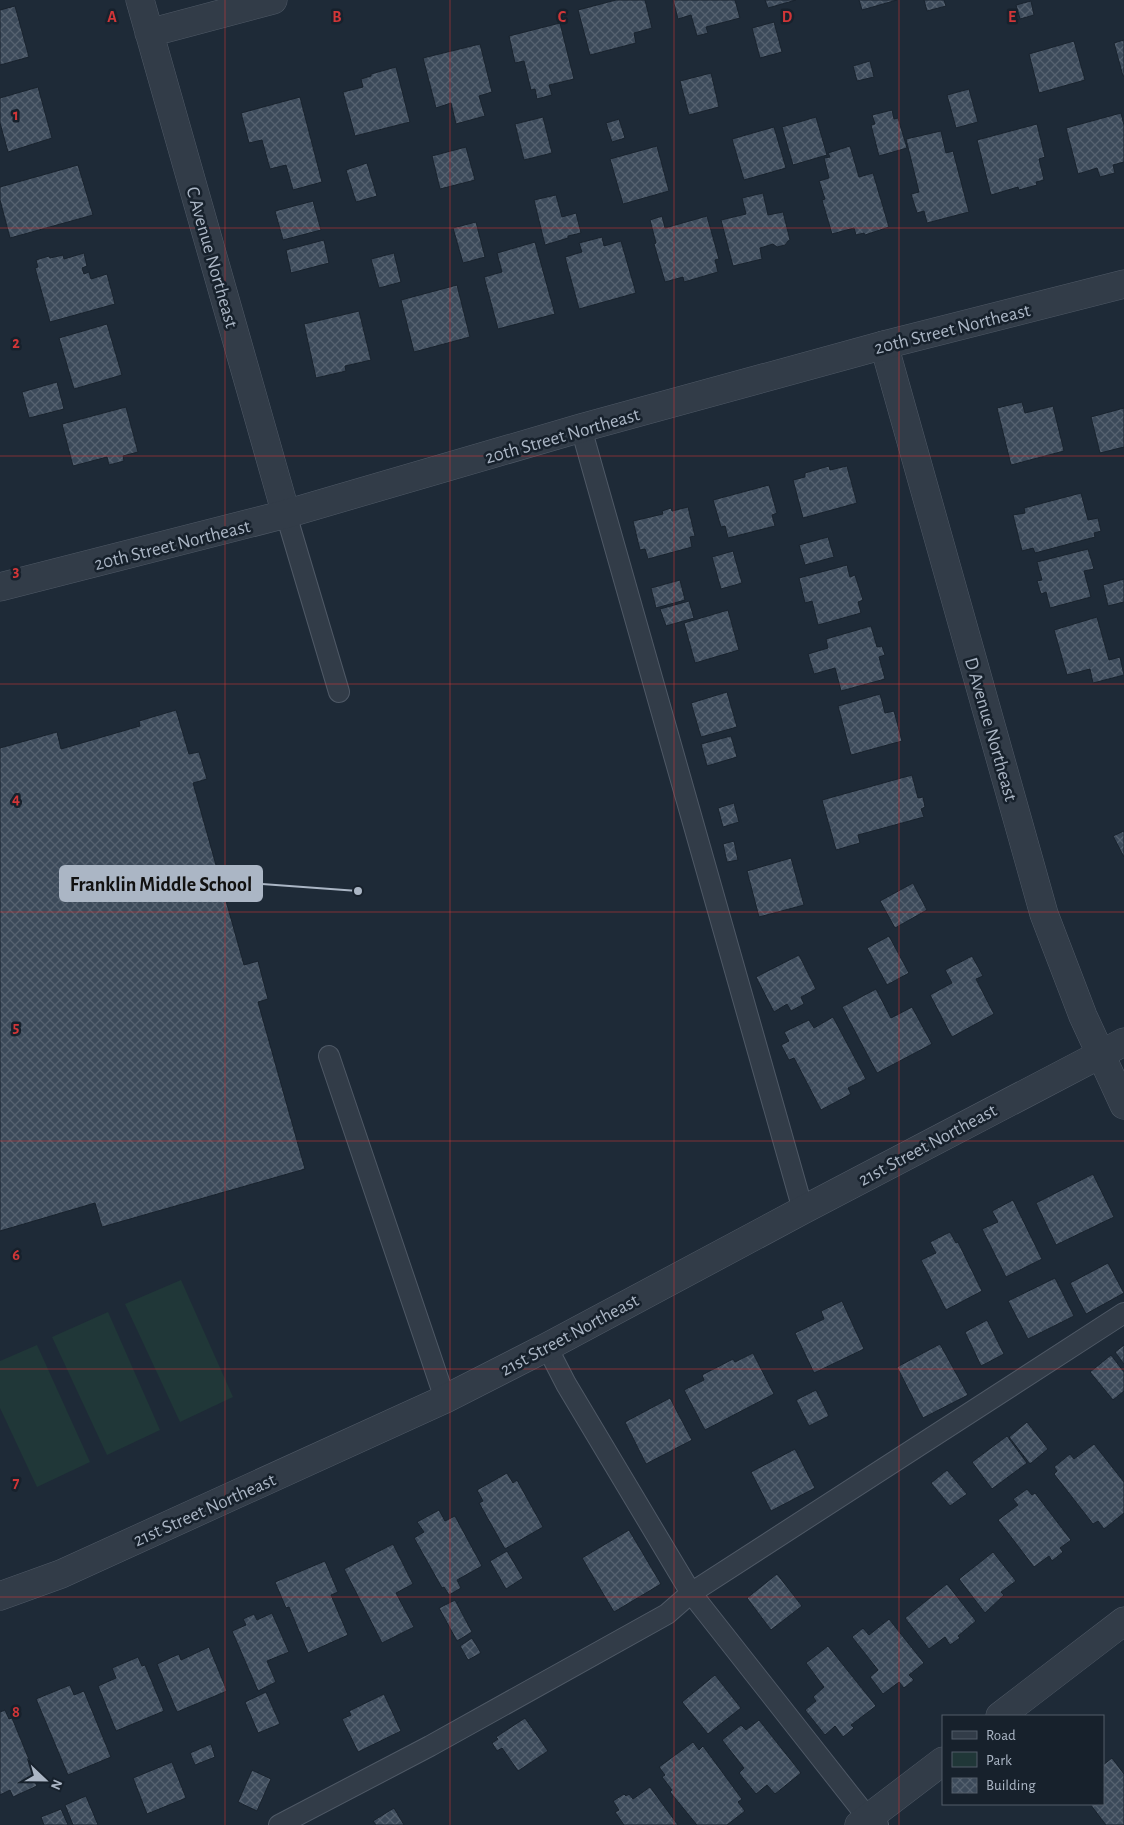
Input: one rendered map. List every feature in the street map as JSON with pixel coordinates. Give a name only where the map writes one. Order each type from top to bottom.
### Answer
[{"type":"street","name":"C Avenue Northeast","points":[[140,0],[286,514]]},
{"type":"street","points":[[149,33],[273,0]]},
{"type":"street","name":"20th Street Northeast","points":[[0,587],[286,514],[581,428],[884,345],[1124,284]]},
{"type":"street","name":"D Avenue Northeast","points":[[884,345],[1044,914],[1083,1016],[1124,1105]]},
{"type":"street","name":"21st Street Northeast","points":[[0,1596],[61,1574],[445,1399],[1124,1042]]},
{"type":"street","points":[[1001,1715],[1124,1621]]},
{"type":"street","points":[[868,1823],[942,1762]]},
{"type":"lane","points":[[581,428],[803,1210]]},
{"type":"lane","points":[[286,514],[339,692]]},
{"type":"lane","points":[[329,1056],[445,1399]]},
{"type":"lane","points":[[279,1825],[430,1746],[667,1614],[691,1593],[1124,1313]]},
{"type":"lane","points":[[547,1347],[566,1384],[691,1593],[868,1823]]},
{"type":"green space","points":[[181,1280],[233,1397],[180,1422],[125,1304]]},
{"type":"green space","points":[[108,1312],[160,1430],[107,1455],[52,1337]]},
{"type":"green space","points":[[37,1345],[90,1462],[37,1487],[0,1408],[0,1361]]},
{"type":"building","points":[[616,0],[645,0],[652,28],[634,33],[636,43],[590,55],[578,10]]},
{"type":"building","points":[[673,0],[735,0],[740,18],[706,27],[708,33],[697,36],[691,15],[678,19]]},
{"type":"building","points":[[765,0],[796,0],[768,8]]},
{"type":"building","points":[[859,0],[897,0],[862,10]]},
{"type":"building","points":[[924,0],[944,0],[946,6],[927,11]]},
{"type":"building","points":[[1031,1],[1034,15],[1020,19],[1016,5]]},
{"type":"building","points":[[15,6],[29,57],[0,65],[0,10]]},
{"type":"building","points":[[774,22],[782,52],[760,58],[752,28]]},
{"type":"building","points":[[560,23],[574,79],[549,85],[552,95],[537,99],[535,89],[531,90],[524,61],[515,63],[509,36]]},
{"type":"building","points":[[1124,40],[1124,76],[1123,76],[1114,43]]},
{"type":"building","points":[[1074,41],[1085,80],[1039,93],[1029,54]]},
{"type":"building","points":[[480,44],[492,92],[479,96],[485,116],[456,124],[451,103],[436,108],[423,58]]},
{"type":"building","points":[[870,61],[874,77],[857,81],[853,66]]},
{"type":"building","points":[[396,67],[410,122],[355,136],[343,92],[363,87],[361,79],[371,76],[371,74]]},
{"type":"building","points":[[711,73],[719,107],[689,115],[680,81]]},
{"type":"building","points":[[38,87],[52,138],[8,152],[0,123],[0,98]]},
{"type":"building","points":[[969,89],[978,122],[956,128],[947,95]]},
{"type":"building","points":[[300,97],[322,182],[293,190],[286,165],[270,169],[262,140],[249,143],[241,113]]},
{"type":"building","points":[[892,110],[894,119],[898,118],[907,148],[879,156],[871,125],[875,124],[872,115]]},
{"type":"building","points":[[1121,113],[1124,125],[1124,162],[1113,165],[1115,173],[1100,177],[1097,168],[1078,174],[1066,128]]},
{"type":"building","points":[[543,117],[552,153],[524,160],[515,124]]},
{"type":"building","points":[[816,117],[827,155],[793,165],[782,127]]},
{"type":"building","points":[[619,119],[625,138],[612,142],[606,123]]},
{"type":"building","points":[[1037,124],[1045,157],[1039,159],[1044,180],[1036,182],[1037,185],[1019,190],[1018,187],[991,195],[977,140]]},
{"type":"building","points":[[774,127],[786,168],[744,180],[732,139]]},
{"type":"building","points":[[941,131],[946,153],[953,151],[969,212],[927,223],[924,211],[917,213],[911,194],[919,192],[906,139]]},
{"type":"building","points":[[657,146],[669,191],[623,204],[610,159]]},
{"type":"building","points":[[850,146],[859,177],[873,173],[889,227],[865,235],[864,233],[856,235],[854,228],[832,234],[822,200],[825,199],[819,181],[829,178],[824,158],[830,157],[828,153]]},
{"type":"building","points":[[466,147],[475,180],[440,189],[432,156]]},
{"type":"building","points":[[367,163],[377,196],[356,202],[346,170]]},
{"type":"building","points":[[78,165],[93,215],[10,238],[0,200],[0,187]]},
{"type":"building","points":[[763,193],[768,215],[783,212],[790,240],[785,245],[777,247],[773,244],[760,248],[762,259],[733,266],[721,220],[746,214],[742,198]]},
{"type":"building","points":[[556,195],[562,217],[576,213],[581,233],[545,245],[534,200]]},
{"type":"building","points":[[313,201],[321,230],[283,240],[275,211]]},
{"type":"building","points":[[662,216],[665,228],[707,216],[719,259],[715,260],[718,272],[684,282],[683,277],[665,282],[654,244],[656,243],[650,220]]},
{"type":"building","points":[[476,222],[485,257],[463,263],[453,228]]},
{"type":"building","points":[[602,237],[604,246],[621,241],[636,293],[579,309],[565,257],[582,252],[579,243]]},
{"type":"building","points":[[324,240],[329,263],[291,273],[286,250]]},
{"type":"building","points":[[535,242],[555,314],[498,329],[484,277],[502,272],[497,253]]},
{"type":"building","points":[[84,253],[87,266],[82,268],[84,274],[89,272],[91,279],[107,274],[115,304],[50,322],[35,268],[38,267],[36,260],[49,256],[50,258],[63,255],[64,259]]},
{"type":"building","points":[[394,253],[401,282],[379,288],[371,259]]},
{"type":"building","points":[[457,285],[470,337],[414,352],[401,300]]},
{"type":"building","points":[[359,311],[371,360],[345,366],[346,371],[316,378],[304,324]]},
{"type":"building","points":[[107,324],[122,375],[74,389],[59,338]]},
{"type":"building","points":[[57,382],[64,409],[29,418],[22,392]]},
{"type":"building","points":[[1022,402],[1025,413],[1053,406],[1064,451],[1011,465],[997,408]]},
{"type":"building","points":[[126,407],[138,452],[123,456],[124,461],[109,465],[107,457],[73,466],[62,424]]},
{"type":"building","points":[[1124,408],[1124,447],[1100,453],[1091,417]]},
{"type":"building","points":[[829,466],[830,470],[847,466],[857,503],[803,518],[793,480],[805,477],[805,473]]},
{"type":"building","points":[[769,485],[777,513],[772,515],[775,526],[728,538],[725,526],[721,527],[713,500]]},
{"type":"building","points":[[1081,493],[1088,520],[1098,518],[1101,531],[1094,533],[1095,537],[1035,553],[1033,548],[1022,551],[1013,515],[1025,513],[1024,508]]},
{"type":"building","points":[[688,507],[695,536],[690,537],[692,547],[648,559],[645,549],[640,550],[633,521],[663,514],[662,511],[671,508],[672,511]]},
{"type":"building","points":[[828,537],[834,557],[805,565],[799,545]]},
{"type":"building","points":[[1088,549],[1094,569],[1084,571],[1091,597],[1050,608],[1046,592],[1041,594],[1037,581],[1042,580],[1037,562]]},
{"type":"building","points":[[733,551],[742,583],[721,589],[712,557]]},
{"type":"building","points":[[847,565],[850,577],[855,575],[863,600],[858,602],[861,613],[818,625],[812,601],[805,603],[799,578]]},
{"type":"building","points":[[1124,579],[1124,602],[1108,606],[1103,585]]},
{"type":"building","points":[[680,580],[685,600],[656,608],[651,588]]},
{"type":"building","points":[[689,601],[694,618],[666,626],[660,609]]},
{"type":"building","points":[[728,610],[739,650],[695,663],[684,623]]},
{"type":"building","points":[[1097,617],[1109,660],[1120,657],[1124,675],[1093,683],[1090,669],[1067,675],[1054,630]]},
{"type":"building","points":[[871,626],[877,647],[882,646],[885,655],[879,657],[885,679],[841,691],[835,668],[814,674],[808,654],[828,648],[826,639]]},
{"type":"building","points":[[727,692],[737,727],[701,737],[691,703]]},
{"type":"building","points":[[880,694],[885,713],[894,711],[902,741],[851,755],[838,706]]},
{"type":"building","points":[[176,710],[189,754],[199,752],[207,779],[193,783],[244,965],[258,961],[268,999],[258,1002],[305,1169],[102,1227],[95,1203],[0,1231],[0,748],[57,732],[61,749],[140,726],[139,721]]},
{"type":"building","points":[[731,736],[737,757],[707,766],[701,744]]},
{"type":"building","points":[[912,775],[918,798],[923,797],[925,807],[921,809],[924,817],[858,835],[860,843],[836,850],[822,800]]},
{"type":"building","points":[[734,803],[739,822],[723,827],[718,808]]},
{"type":"building","points":[[1124,831],[1124,857],[1113,836]]},
{"type":"building","points":[[734,841],[738,860],[727,862],[723,844]]},
{"type":"building","points":[[791,858],[804,905],[759,917],[747,871]]},
{"type":"building","points":[[913,883],[927,910],[895,928],[880,901]]},
{"type":"building","points":[[889,936],[909,973],[887,985],[867,948]]},
{"type":"building","points":[[799,955],[816,989],[801,997],[804,1004],[791,1011],[787,1004],[774,1012],[756,977]]},
{"type":"building","points":[[972,956],[983,976],[976,979],[994,1014],[952,1037],[930,995],[952,983],[945,970]]},
{"type":"building","points":[[876,989],[891,1018],[912,1007],[932,1044],[877,1073],[842,1007]]},
{"type":"building","points":[[833,1017],[866,1079],[848,1088],[851,1094],[821,1110],[794,1058],[789,1060],[781,1045],[789,1041],[784,1032],[809,1020],[814,1028]]},
{"type":"building","points":[[1093,1174],[1114,1217],[1056,1245],[1036,1203]]},
{"type":"building","points":[[1013,1200],[1042,1259],[1006,1277],[982,1229],[998,1222],[992,1211]]},
{"type":"building","points":[[950,1232],[956,1243],[958,1242],[982,1291],[946,1310],[921,1260],[936,1253],[930,1242]]},
{"type":"building","points":[[1108,1263],[1124,1293],[1086,1314],[1070,1283]]},
{"type":"building","points":[[1055,1278],[1074,1316],[1028,1339],[1008,1301]]},
{"type":"building","points":[[842,1301],[864,1349],[814,1373],[795,1333],[824,1319],[821,1311]]},
{"type":"building","points":[[987,1320],[1004,1354],[981,1366],[965,1332]]},
{"type":"building","points":[[940,1344],[968,1395],[923,1418],[897,1367]]},
{"type":"building","points":[[1124,1345],[1124,1364],[1115,1352]]},
{"type":"building","points":[[753,1353],[774,1394],[705,1430],[684,1390],[704,1380],[702,1375],[733,1359],[735,1362]]},
{"type":"building","points":[[1111,1355],[1124,1372],[1124,1391],[1113,1400],[1090,1372]]},
{"type":"building","points":[[816,1390],[829,1416],[809,1426],[796,1400]]},
{"type":"building","points":[[670,1398],[692,1440],[646,1464],[625,1422]]},
{"type":"building","points":[[1027,1422],[1048,1449],[1030,1464],[1009,1437]]},
{"type":"building","points":[[1007,1436],[1027,1463],[992,1489],[972,1462]]},
{"type":"building","points":[[1094,1444],[1124,1482],[1124,1513],[1104,1529],[1098,1521],[1093,1524],[1054,1474],[1057,1471],[1054,1467],[1070,1454],[1074,1459]]},
{"type":"building","points":[[795,1449],[815,1488],[771,1511],[751,1472]]},
{"type":"building","points":[[947,1470],[967,1494],[950,1506],[931,1483]]},
{"type":"building","points":[[507,1473],[513,1483],[517,1480],[543,1527],[505,1549],[479,1503],[483,1501],[477,1490]]},
{"type":"building","points":[[1027,1489],[1032,1495],[1035,1493],[1071,1540],[1060,1548],[1063,1552],[1052,1561],[1049,1556],[1034,1567],[998,1520],[1018,1505],[1013,1499]]},
{"type":"building","points":[[439,1510],[445,1521],[455,1516],[482,1566],[457,1580],[461,1588],[449,1595],[444,1587],[442,1588],[414,1538],[424,1532],[417,1522]]},
{"type":"building","points":[[629,1530],[661,1584],[614,1612],[582,1558]]},
{"type":"building","points":[[393,1544],[413,1584],[396,1593],[414,1627],[382,1643],[344,1569]]},
{"type":"building","points":[[507,1551],[523,1578],[506,1589],[490,1561]]},
{"type":"building","points":[[993,1552],[1016,1581],[1001,1592],[1004,1595],[985,1613],[959,1579]]},
{"type":"building","points":[[325,1561],[338,1592],[331,1595],[348,1635],[308,1653],[289,1607],[286,1608],[275,1582]]},
{"type":"building","points":[[777,1574],[802,1606],[771,1630],[747,1598]]},
{"type":"building","points":[[947,1584],[976,1621],[958,1636],[960,1638],[950,1645],[945,1637],[929,1649],[905,1618]]},
{"type":"building","points":[[455,1600],[472,1632],[457,1641],[439,1608]]},
{"type":"building","points":[[272,1613],[289,1652],[267,1661],[276,1682],[258,1691],[232,1631],[246,1625],[243,1619],[254,1614],[257,1620]]},
{"type":"building","points":[[889,1619],[924,1663],[909,1675],[914,1680],[904,1688],[899,1682],[883,1694],[870,1677],[878,1670],[852,1637],[863,1628],[869,1635]]},
{"type":"building","points":[[472,1638],[481,1653],[468,1660],[460,1646]]},
{"type":"building","points":[[828,1646],[876,1706],[851,1725],[854,1728],[843,1737],[835,1726],[825,1735],[805,1710],[816,1701],[813,1697],[824,1687],[806,1663]]},
{"type":"building","points":[[209,1647],[227,1691],[177,1712],[157,1664],[179,1654],[181,1660]]},
{"type":"building","points":[[138,1657],[142,1666],[145,1665],[164,1711],[116,1731],[98,1686],[116,1678],[112,1668]]},
{"type":"building","points":[[715,1675],[741,1708],[708,1734],[682,1702]]},
{"type":"building","points":[[70,1685],[74,1695],[84,1691],[111,1757],[68,1775],[36,1699]]},
{"type":"building","points":[[266,1692],[280,1724],[258,1733],[245,1702]]},
{"type":"building","points":[[384,1694],[401,1731],[358,1752],[342,1719],[351,1715],[349,1711]]},
{"type":"building","points":[[5,1710],[9,1719],[12,1718],[37,1779],[34,1780],[37,1786],[13,1797],[10,1790],[0,1795],[0,1712]]},
{"type":"building","points":[[525,1718],[548,1751],[518,1771],[502,1748],[497,1751],[492,1743],[498,1739],[496,1737]]},
{"type":"building","points":[[759,1720],[801,1773],[775,1794],[767,1785],[756,1794],[739,1773],[744,1768],[722,1740],[741,1725],[746,1730]]},
{"type":"building","points":[[693,1742],[699,1750],[703,1746],[742,1799],[738,1802],[745,1811],[727,1825],[697,1825],[670,1792],[672,1790],[662,1777],[665,1775],[659,1767]]},
{"type":"building","points":[[211,1744],[215,1757],[195,1765],[190,1753]]},
{"type":"building","points":[[1112,1758],[1124,1774],[1124,1825],[1106,1825],[1091,1805],[1104,1805],[1104,1764]]},
{"type":"building","points":[[172,1762],[186,1798],[147,1814],[133,1778]]},
{"type":"building","points":[[252,1770],[271,1779],[257,1811],[238,1802]]},
{"type":"building","points":[[650,1787],[678,1825],[624,1825],[615,1812],[619,1810],[613,1801],[624,1794],[626,1796],[629,1794],[633,1799]]},
{"type":"building","points":[[86,1796],[98,1825],[73,1825],[65,1805]]},
{"type":"building","points":[[394,1808],[404,1825],[376,1825],[373,1821]]},
{"type":"building","points":[[61,1809],[68,1825],[44,1825],[41,1817]]},
{"type":"place","name":"Franklin Middle School","points":[[358,891]]}]
